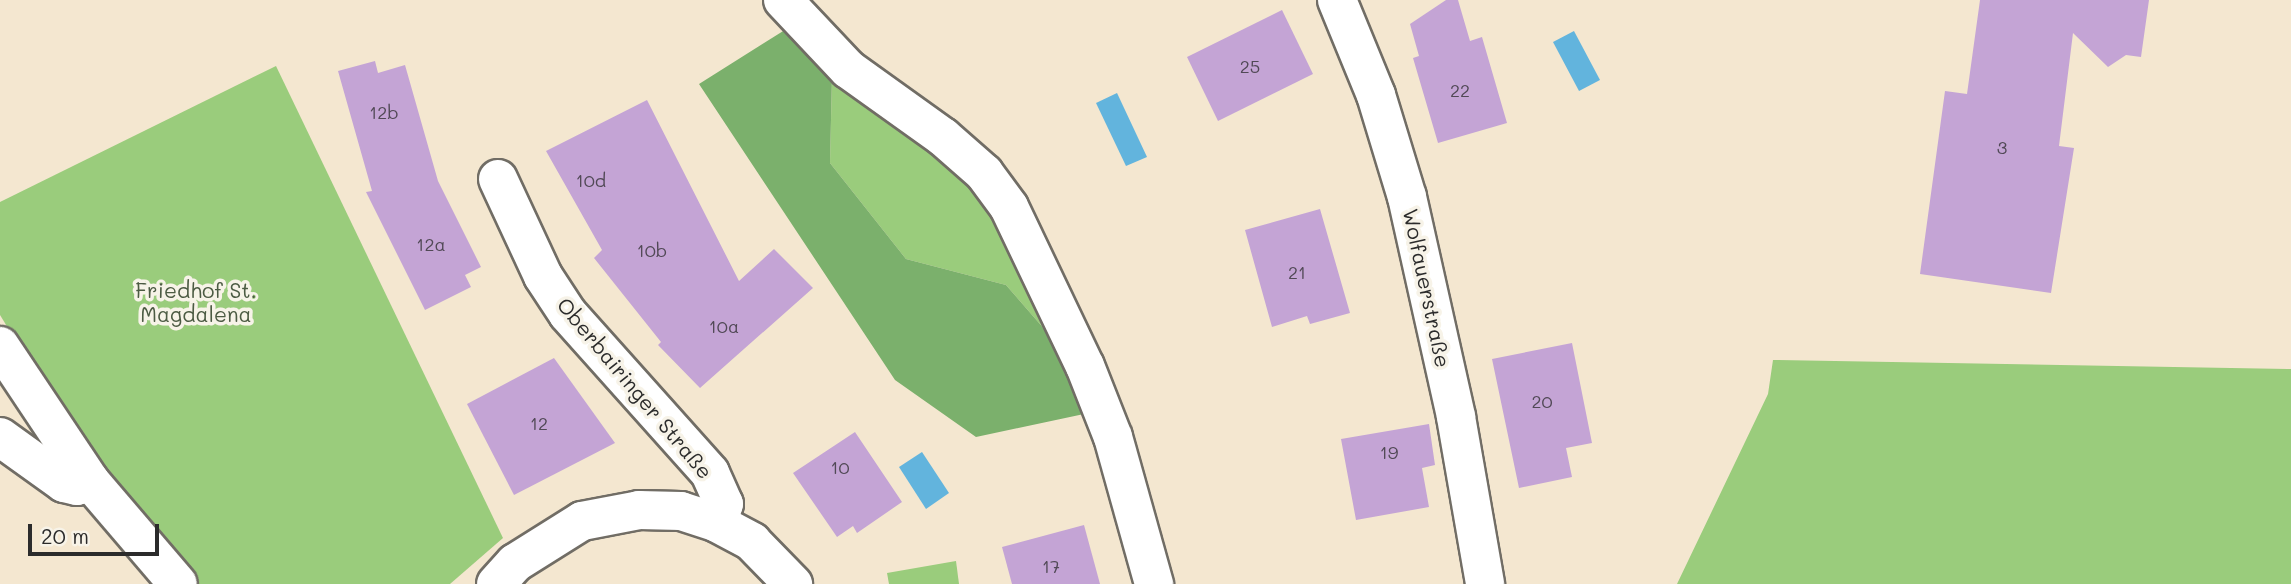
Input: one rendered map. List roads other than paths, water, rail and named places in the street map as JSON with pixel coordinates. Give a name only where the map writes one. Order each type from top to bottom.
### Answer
[{"type":"street","points":[[783,0],[848,69],[943,137],[984,173],[1009,207],[1113,437],[1154,584]]},
{"type":"street","name":"Wolfauerstraße","points":[[1337,0],[1376,94],[1407,197],[1456,417],[1485,584]]},
{"type":"street","name":"Oberbairinger Straße","points":[[498,179],[543,276],[568,314],[710,473],[724,504],[718,523]]},
{"type":"street","points":[[0,346],[90,481],[178,584]]},
{"type":"street","points":[[0,438],[64,483],[77,486],[90,481]]},
{"type":"street","points":[[496,584],[515,563],[551,537],[608,513],[681,511],[718,523],[752,542],[793,584]]},
{"type":"water","points":[[1574,31],[1600,80],[1579,91],[1553,42]]},
{"type":"water","points":[[1117,93],[1147,157],[1126,166],[1096,103]]},
{"type":"water","points":[[922,452],[949,493],[926,509],[899,467]]},
{"type":"park label","name":"Friedhof St. Magdalena","points":[[196,302]]}]
